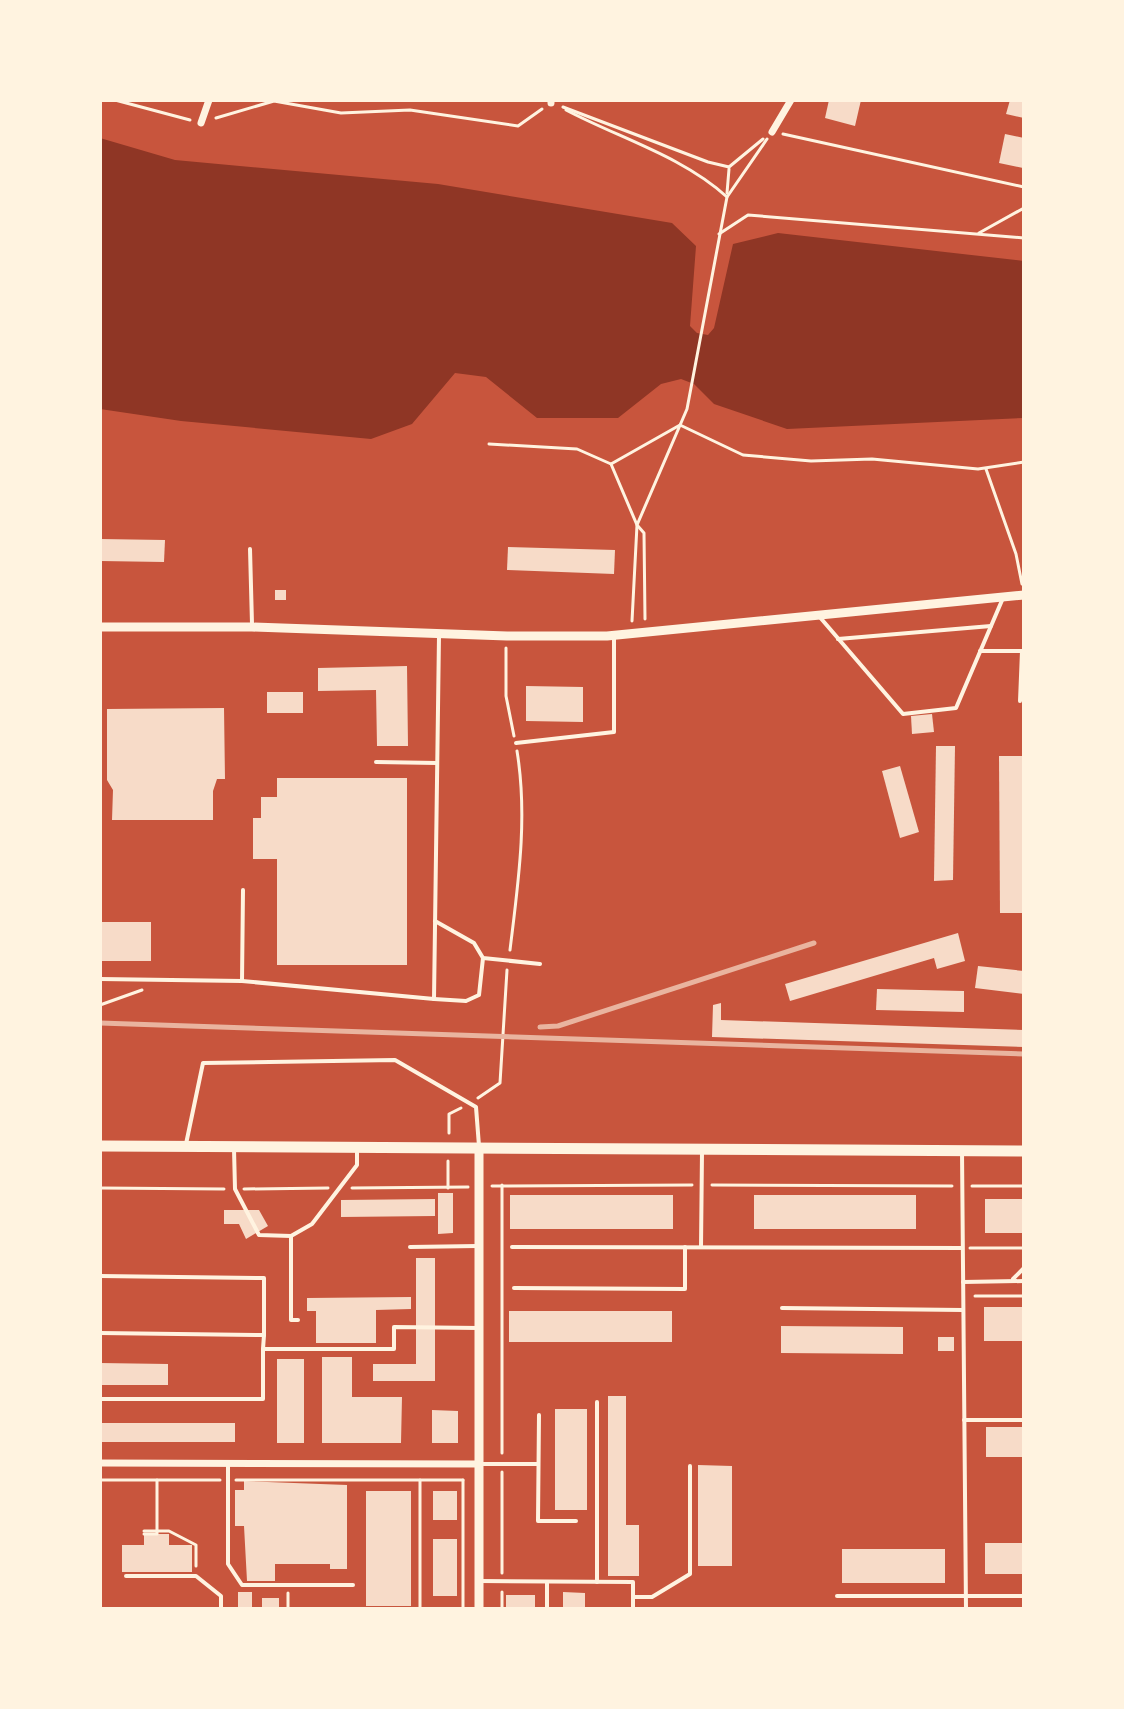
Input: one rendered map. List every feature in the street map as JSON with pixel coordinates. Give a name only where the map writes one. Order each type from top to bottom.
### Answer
[{"type":"main road","points":[[100,1145],[1024,1151]]},
{"type":"street","points":[[201,123],[209,100]]},
{"type":"street","points":[[772,132],[791,100]]},
{"type":"street","points":[[100,627],[252,627],[507,636],[614,636],[1024,593]]},
{"type":"street","points":[[479,1148],[479,1609]]},
{"type":"street","points":[[100,1463],[479,1464]]},
{"type":"lane","points":[[250,549],[252,627]]},
{"type":"lane","points":[[817,614],[903,714],[956,708],[1004,595]]},
{"type":"lane","points":[[838,639],[992,626]]},
{"type":"lane","points":[[434,999],[440,633]]},
{"type":"lane","points":[[516,743],[614,732],[614,636]]},
{"type":"lane","points":[[980,651],[1023,651],[1020,701]]},
{"type":"lane","points":[[376,762],[438,763]]},
{"type":"lane","points":[[242,981],[243,890]]},
{"type":"lane","points":[[100,979],[242,981],[466,1001],[479,995],[483,958],[474,943],[435,921]]},
{"type":"lane","points":[[483,958],[540,964]]},
{"type":"lane","points":[[186,1147],[203,1063],[395,1060],[476,1107],[479,1148]]},
{"type":"lane","points":[[234,1147],[235,1189],[259,1235],[291,1236],[312,1224],[357,1165],[357,1148]]},
{"type":"lane","points":[[701,1247],[702,1149]]},
{"type":"lane","points":[[962,1151],[966,1609]]},
{"type":"lane","points":[[291,1236],[291,1320],[298,1320]]},
{"type":"lane","points":[[410,1247],[479,1246]]},
{"type":"lane","points":[[512,1247],[963,1248]]},
{"type":"lane","points":[[514,1288],[685,1289],[685,1247]]},
{"type":"lane","points":[[1011,1281],[1024,1268]]},
{"type":"lane","points":[[100,1276],[264,1278],[263,1399],[100,1399]]},
{"type":"lane","points":[[963,1282],[1024,1281]]},
{"type":"lane","points":[[782,1308],[963,1310]]},
{"type":"lane","points":[[263,1349],[394,1349],[394,1327],[479,1328]]},
{"type":"lane","points":[[100,1333],[264,1335]]},
{"type":"lane","points":[[597,1402],[597,1582]]},
{"type":"lane","points":[[539,1415],[538,1521],[576,1521]]},
{"type":"lane","points":[[964,1420],[1024,1420]]},
{"type":"lane","points":[[228,1464],[228,1564],[242,1585],[353,1585]]},
{"type":"lane","points":[[479,1464],[538,1464]]},
{"type":"lane","points":[[633,1597],[652,1597],[690,1574],[690,1466]]},
{"type":"lane","points":[[126,1576],[196,1576],[221,1596],[221,1609]]},
{"type":"lane","points":[[479,1581],[633,1582],[633,1609]]},
{"type":"lane","points":[[547,1582],[547,1609]]},
{"type":"lane","points":[[837,1596],[1024,1596]]},
{"type":"path","points":[[115,100],[201,123],[274,101],[341,113],[410,110],[518,126],[551,101]]},
{"type":"path","points":[[551,101],[708,162],[729,167]]},
{"type":"path","points":[[551,101],[622,139],[670,158],[708,179],[727,197]]},
{"type":"path","points":[[620,621],[632,621],[637,525],[687,409],[700,326],[727,197],[729,167],[772,132]]},
{"type":"path","points":[[772,132],[1024,187]]},
{"type":"path","points":[[727,197],[772,132]]},
{"type":"path","points":[[979,233],[1024,208]]},
{"type":"path","points":[[719,234],[748,215],[1024,238]]},
{"type":"path","points":[[611,464],[680,425]]},
{"type":"path","points":[[680,425],[743,455],[811,461],[872,459],[985,468],[1024,462]]},
{"type":"path","points":[[489,444],[577,449],[611,464],[637,525],[644,533],[645,634]]},
{"type":"path","points":[[985,468],[1016,554],[1024,593]]},
{"type":"path","points":[[470,1103],[500,1083],[509,960],[522,852],[521,776],[506,696],[507,636]]},
{"type":"path","points":[[100,1005],[149,987],[150,980]]},
{"type":"path","points":[[502,1185],[502,1609]]},
{"type":"path","points":[[100,1188],[1024,1186]]},
{"type":"path","points":[[963,1248],[1024,1248]]},
{"type":"path","points":[[963,1296],[1024,1296]]},
{"type":"path","points":[[463,1464],[463,1609]]},
{"type":"path","points":[[100,1480],[463,1480]]},
{"type":"path","points":[[157,1480],[157,1531]]},
{"type":"path","points":[[420,1480],[420,1609]]},
{"type":"path","points":[[144,1533],[169,1531],[196,1545],[196,1576]]},
{"type":"path","points":[[288,1585],[288,1609]]},
{"type":"shaded area","points":[[100,138],[175,160],[438,184],[672,223],[696,246],[690,326],[697,333],[708,335],[714,328],[733,244],[778,233],[1024,261],[1024,418],[787,429],[714,404],[694,384],[681,379],[661,384],[618,418],[537,418],[486,377],[455,373],[412,424],[371,439],[181,421],[100,409]]},
{"type":"building","points":[[829,100],[861,100],[855,126],[825,118]]},
{"type":"building","points":[[1010,100],[1024,100],[1024,118],[1006,114]]},
{"type":"building","points":[[1005,134],[1024,138],[1023,168],[999,163]]},
{"type":"building","points":[[100,539],[165,540],[164,562],[100,561]]},
{"type":"building","points":[[508,547],[615,550],[614,574],[507,570]]},
{"type":"building","points":[[275,590],[286,590],[286,600],[275,600]]},
{"type":"building","points":[[407,666],[408,746],[377,746],[376,690],[318,691],[318,668]]},
{"type":"building","points":[[526,686],[583,687],[583,722],[526,721]]},
{"type":"building","points":[[267,692],[303,692],[303,713],[267,713]]},
{"type":"building","points":[[224,708],[225,779],[217,779],[213,791],[213,820],[112,820],[113,790],[107,780],[107,709]]},
{"type":"building","points":[[932,714],[934,732],[912,734],[911,716]]},
{"type":"building","points":[[936,746],[955,746],[953,880],[934,881]]},
{"type":"building","points":[[999,756],[1023,756],[1024,913],[1000,913]]},
{"type":"building","points":[[900,766],[919,832],[900,838],[882,771]]},
{"type":"building","points":[[277,778],[407,778],[407,965],[277,965],[277,859],[253,859],[253,818],[261,818],[261,797],[277,797]]},
{"type":"building","points":[[100,922],[151,922],[151,961],[100,961]]},
{"type":"building","points":[[958,933],[965,961],[937,969],[934,958],[790,1001],[785,984]]},
{"type":"building","points":[[978,966],[1024,971],[1024,994],[975,988]]},
{"type":"building","points":[[877,989],[964,991],[964,1012],[876,1010]]},
{"type":"building","points":[[721,1003],[721,1020],[1024,1030],[1024,1047],[712,1037],[713,1005]]},
{"type":"building","points":[[438,1193],[453,1193],[453,1233],[438,1234]]},
{"type":"building","points":[[510,1195],[673,1195],[673,1229],[510,1229]]},
{"type":"building","points":[[754,1195],[916,1195],[916,1229],[754,1229]]},
{"type":"building","points":[[435,1199],[435,1216],[341,1217],[341,1200]]},
{"type":"building","points":[[985,1199],[1024,1199],[1024,1233],[985,1233]]},
{"type":"building","points":[[224,1210],[259,1210],[268,1226],[246,1239],[239,1224],[224,1224]]},
{"type":"building","points":[[416,1258],[435,1258],[435,1381],[373,1381],[373,1364],[416,1364]]},
{"type":"building","points":[[411,1297],[411,1309],[376,1310],[376,1343],[316,1343],[316,1311],[307,1311],[307,1298]]},
{"type":"building","points":[[984,1307],[1024,1307],[1024,1341],[984,1341]]},
{"type":"building","points":[[509,1311],[672,1311],[672,1342],[509,1342]]},
{"type":"building","points":[[781,1326],[903,1327],[903,1354],[781,1353]]},
{"type":"building","points":[[938,1337],[954,1337],[954,1351],[938,1351]]},
{"type":"building","points":[[322,1357],[352,1357],[352,1397],[402,1397],[401,1443],[322,1443]]},
{"type":"building","points":[[277,1359],[304,1359],[304,1443],[277,1443]]},
{"type":"building","points":[[100,1363],[168,1364],[168,1385],[100,1385]]},
{"type":"building","points":[[608,1396],[626,1396],[626,1525],[639,1525],[639,1576],[608,1576]]},
{"type":"building","points":[[555,1409],[587,1409],[587,1510],[555,1510]]},
{"type":"building","points":[[432,1410],[458,1411],[458,1443],[432,1443]]},
{"type":"building","points":[[100,1423],[235,1423],[235,1442],[100,1442]]},
{"type":"building","points":[[986,1427],[1024,1427],[1024,1457],[986,1457]]},
{"type":"building","points":[[698,1465],[732,1466],[732,1566],[698,1566]]},
{"type":"building","points":[[244,1481],[347,1485],[347,1569],[330,1569],[330,1564],[275,1564],[275,1581],[247,1581],[244,1526],[235,1526],[235,1490],[244,1490]]},
{"type":"building","points":[[366,1491],[411,1491],[411,1606],[366,1606]]},
{"type":"building","points":[[433,1491],[457,1491],[457,1520],[433,1520]]},
{"type":"building","points":[[144,1534],[169,1534],[169,1545],[192,1545],[192,1572],[122,1572],[122,1545],[144,1545]]},
{"type":"building","points":[[433,1539],[457,1539],[457,1596],[433,1596]]},
{"type":"building","points":[[985,1543],[1024,1543],[1024,1574],[985,1574]]},
{"type":"building","points":[[842,1549],[945,1549],[945,1583],[842,1583]]},
{"type":"building","points":[[238,1592],[252,1592],[252,1609],[238,1609]]},
{"type":"building","points":[[563,1592],[585,1593],[585,1609],[563,1609]]},
{"type":"building","points":[[506,1595],[535,1595],[535,1609],[506,1609]]},
{"type":"building","points":[[262,1598],[279,1598],[279,1609],[262,1609]]},
{"type":"railway","points":[[540,1027],[558,1026],[814,943]]},
{"type":"railway","points":[[100,1023],[1024,1054]]}]
